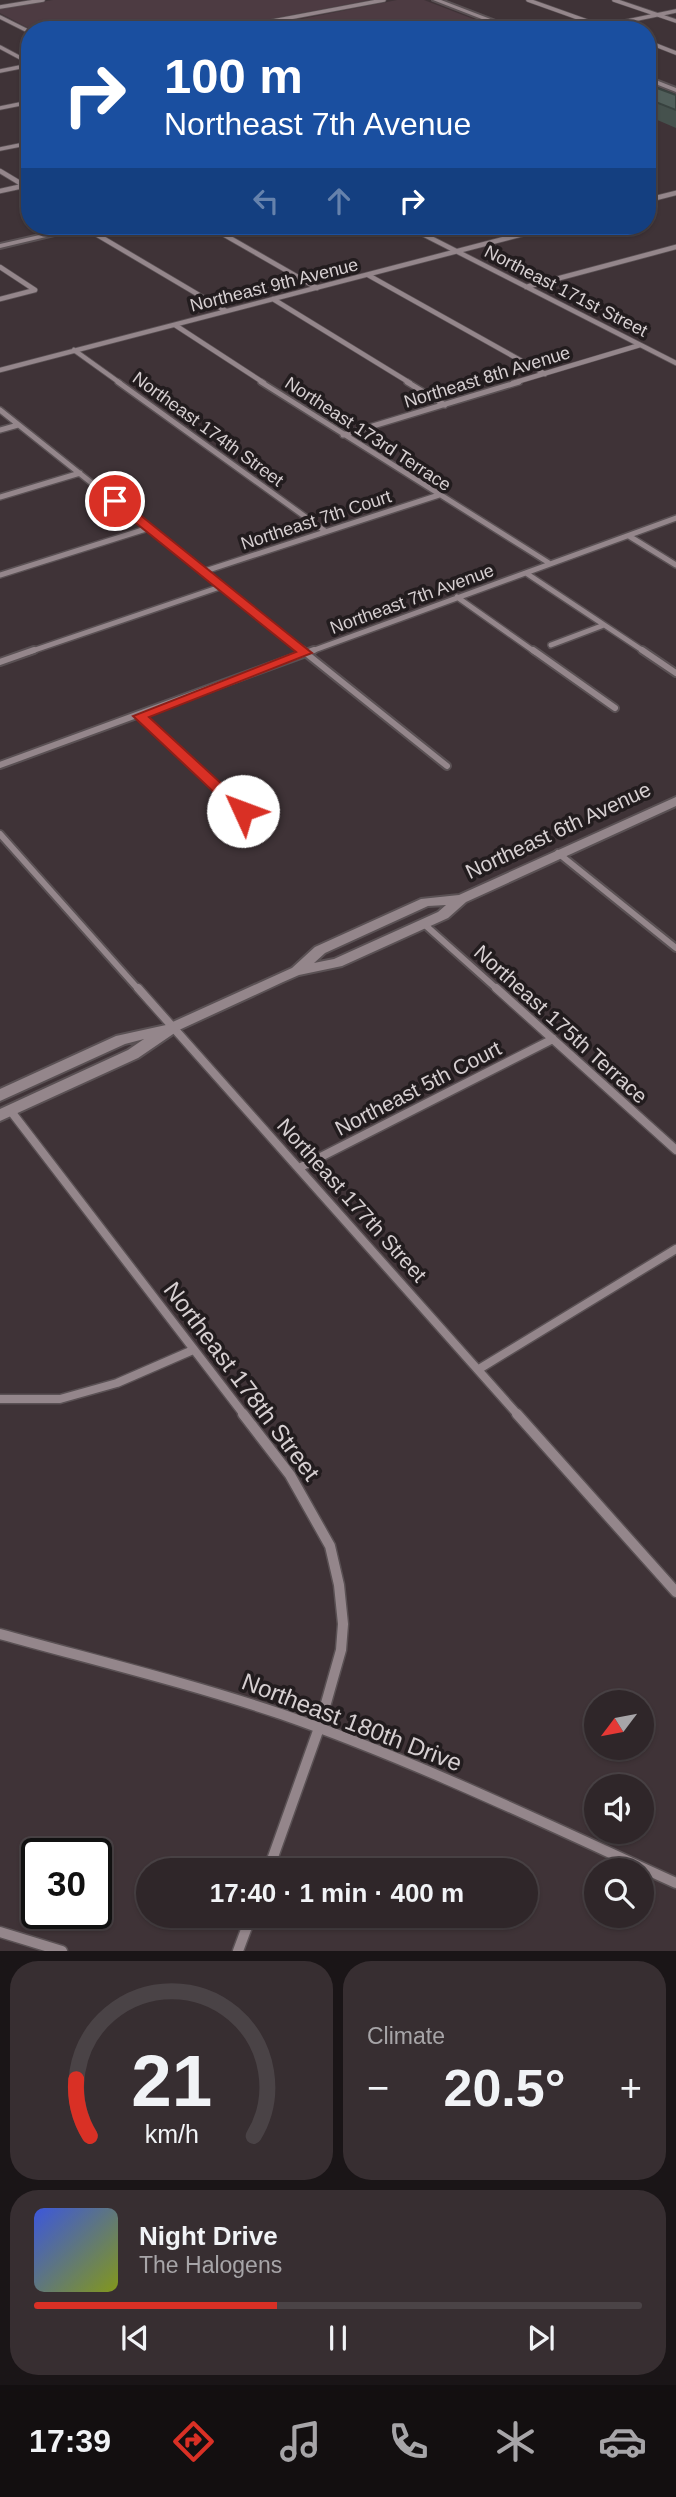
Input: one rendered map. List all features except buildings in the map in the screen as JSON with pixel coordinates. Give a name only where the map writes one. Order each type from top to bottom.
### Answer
[{"type":"main road","points":[[436,0],[492,21]]},
{"type":"main road","points":[[656,82],[676,90]]},
{"type":"main road","points":[[659,95],[676,90]]},
{"type":"main road","points":[[0,246],[47,235]]},
{"type":"main road","name":"Northeast 6th Avenue","points":[[0,1095],[121,1040],[174,1026],[296,971],[337,963],[443,915],[461,899],[675,798]]},
{"type":"main road","name":"Northeast 6th Avenue","points":[[296,971],[320,950],[426,902],[461,899]]},
{"type":"main road","name":"Northeast 6th Avenue","points":[[5,1113],[133,1054],[174,1026]]},
{"type":"street","points":[[0,7],[43,0]]},
{"type":"street","points":[[273,21],[384,0]]},
{"type":"street","points":[[528,0],[588,21]]},
{"type":"street","points":[[614,0],[676,21]]},
{"type":"street","points":[[627,21],[676,10]]},
{"type":"street","points":[[0,17],[21,28]]},
{"type":"street","points":[[656,45],[676,52]]},
{"type":"street","points":[[0,47],[21,59]]},
{"type":"street","points":[[0,71],[21,66]]},
{"type":"street","points":[[0,108],[21,104]]},
{"type":"street","points":[[0,149],[21,145]]},
{"type":"street","points":[[0,171],[21,184]]},
{"type":"street","points":[[0,191],[21,187]]},
{"type":"street","points":[[656,197],[676,193]]},
{"type":"street","points":[[101,235],[226,311]]},
{"type":"street","points":[[225,235],[318,288]]},
{"type":"street","name":"Northeast 171st Street","points":[[425,235],[676,363]]},
{"type":"street","name":"Northeast 9th Avenue","points":[[0,370],[519,235]]},
{"type":"street","points":[[526,287],[676,247]]},
{"type":"street","points":[[0,267],[35,290],[0,299]]},
{"type":"street","points":[[368,275],[545,374]]},
{"type":"street","points":[[273,299],[444,405]]},
{"type":"street","name":"Northeast 173rd Terrace","points":[[175,324],[342,435],[549,563]]},
{"type":"street","name":"Northeast 8th Avenue","points":[[342,435],[640,345]]},
{"type":"street","name":"Northeast 174th Street","points":[[74,350],[325,531]]},
{"type":"street","points":[[666,357],[676,354]]},
{"type":"street","points":[[0,411],[447,766]]},
{"type":"street","points":[[0,430],[18,425]]},
{"type":"street","points":[[0,497],[80,473]]},
{"type":"street","name":"Northeast 7th Court","points":[[202,572],[439,495]]},
{"type":"street","name":"Northeast 7th Avenue","points":[[0,765],[676,518]]},
{"type":"street","points":[[0,575],[149,528]]},
{"type":"street","points":[[629,536],[676,565]]},
{"type":"street","points":[[526,573],[676,673]]},
{"type":"street","points":[[0,662],[220,587]]},
{"type":"street","points":[[457,597],[615,708]]},
{"type":"street","points":[[551,645],[604,625]]},
{"type":"street","points":[[140,716],[243,811]]},
{"type":"street","name":"Northeast 177th Street","points":[[0,834],[676,1592]]},
{"type":"street","points":[[558,853],[676,948]]},
{"type":"street","name":"Northeast 175th Terrace","points":[[424,924],[676,1150]]},
{"type":"street","name":"Northeast 5th Court","points":[[299,1168],[553,1039]]},
{"type":"street","name":"Northeast 178th Street","points":[[5,1113],[290,1475],[330,1546],[339,1585],[343,1624],[341,1650],[319,1728],[273,1858]]},
{"type":"street","points":[[479,1368],[676,1249]]},
{"type":"street","points":[[0,1399],[60,1399],[117,1384],[193,1350]]},
{"type":"street","name":"Northeast 180th Drive","points":[[0,1634],[229,1698],[319,1728],[455,1783],[676,1883]]},
{"type":"street","points":[[238,1951],[247,1928]]},
{"type":"street","points":[[0,1931],[62,1951]]},
{"type":"shaded area","points":[[53,0],[370,0],[259,21],[21,21],[21,24],[0,13],[0,9]]},
{"type":"shaded area","points":[[397,0],[424,0],[479,21],[291,21]]},
{"type":"route","points":[[115,501],[306,653],[140,716],[243,811]]}]
